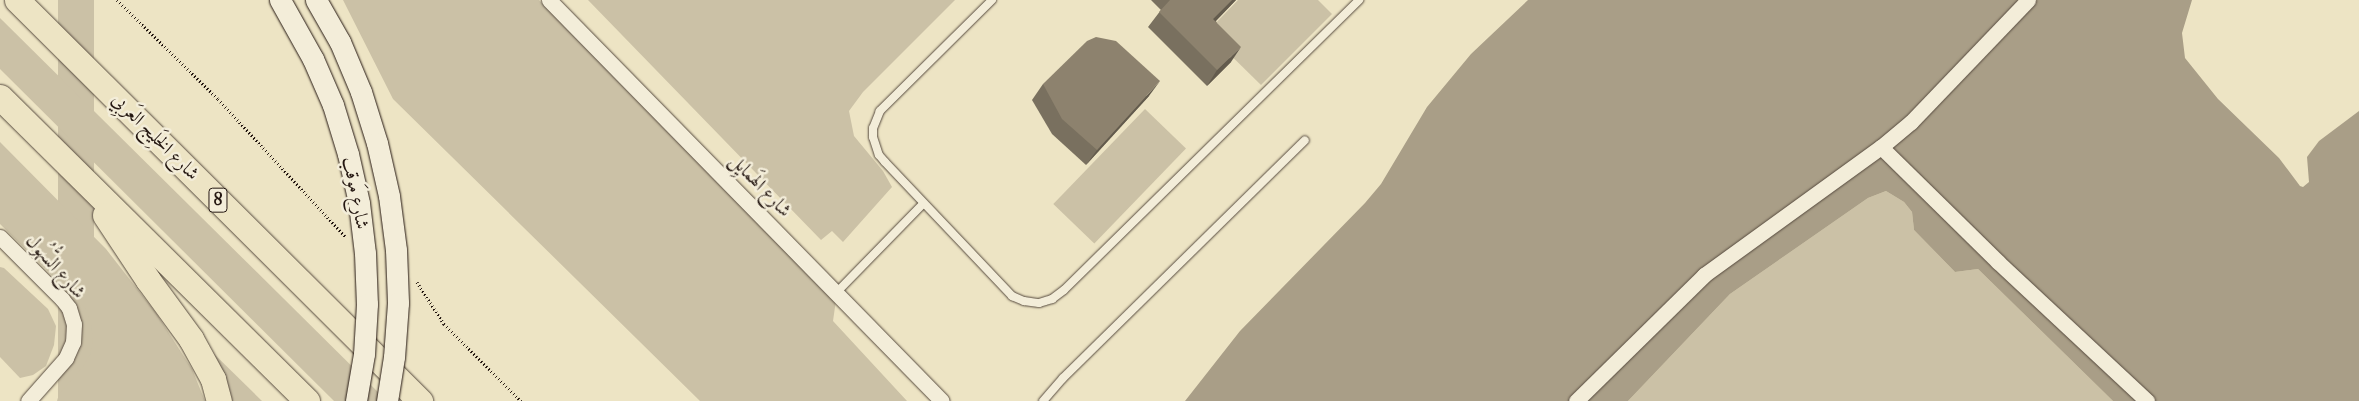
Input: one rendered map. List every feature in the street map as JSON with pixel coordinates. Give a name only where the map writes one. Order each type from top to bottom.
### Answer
[{"type":"highway","name":"شارع الخَلِيج العَربِي","points":[[16,0],[420,401]]},
{"type":"highway","points":[[0,96],[307,401]]},
{"type":"highway","points":[[78,173],[148,280],[192,339],[213,378],[220,401]]},
{"type":"main road","name":"شارع مَوقب","points":[[280,0],[314,59],[333,106],[348,154],[359,203],[365,253],[367,304],[364,354],[356,401]]},
{"type":"main road","name":"شارع مَوقب","points":[[316,0],[340,42],[361,92],[378,143],[389,196],[396,250],[398,303],[394,357],[387,401]]},
{"type":"street","name":"شارع الهَمايِل","points":[[549,0],[942,401]]},
{"type":"street","points":[[1576,401],[1704,275],[1881,147],[1911,122],[2028,0]]},
{"type":"street","points":[[1881,147],[1948,214],[2147,401]]},
{"type":"street","name":"شارع السُّهُول","points":[[0,237],[62,299],[69,308],[74,324],[73,342],[66,358],[28,401]]},
{"type":"lane","points":[[992,0],[886,104],[876,119],[873,137],[879,155],[923,204],[1012,296],[1024,301],[1039,303],[1052,299],[1064,290],[1359,0]]},
{"type":"lane","points":[[1043,401],[1305,140]]},
{"type":"lane","points":[[836,293],[923,204]]},
{"type":"path","points":[[117,0],[218,99],[340,233],[348,238]]},
{"type":"path","points":[[415,280],[444,324],[521,401]]},
{"type":"shaded area","points":[[58,0],[94,0],[94,401],[58,401]]},
{"type":"shaded area","points":[[343,0],[539,0],[836,300],[833,321],[907,401],[700,401],[393,99]]},
{"type":"shaded area","points":[[588,0],[955,0],[863,92],[849,111],[854,136],[883,171],[892,187],[843,242],[832,231],[821,240]]},
{"type":"shaded area","points":[[1238,0],[1318,0],[1332,14],[1261,85],[1207,32]]},
{"type":"shaded area","points":[[1528,0],[2192,0],[2182,33],[2185,58],[2218,99],[2279,158],[2300,186],[2303,187],[2309,182],[2307,157],[2319,141],[2359,111],[2359,401],[2113,401],[1978,269],[1955,272],[1914,230],[1912,212],[1904,202],[1886,191],[1868,198],[1730,294],[1628,401],[1185,401],[1240,331],[1365,203],[1381,184],[1427,107],[1471,54]]},
{"type":"shaded area","points":[[0,18],[387,401],[334,401],[0,69]]},
{"type":"shaded area","points":[[1145,109],[1186,149],[1094,244],[1053,204]]},
{"type":"shaded area","points":[[0,142],[106,249],[156,313],[192,369],[205,401],[57,401],[59,394],[82,368],[90,355],[93,339],[91,324],[85,308],[0,224]]},
{"type":"shaded area","points":[[1886,191],[1904,202],[1912,212],[1914,230],[1955,272],[1978,269],[2113,401],[1628,401],[1730,294],[1868,198]]},
{"type":"shaded area","points":[[0,267],[4,268],[48,309],[56,326],[54,345],[46,366],[33,375],[20,378],[0,357]]},
{"type":"shaded area","points":[[210,350],[262,401],[228,401]]},
{"type":"building","points":[[1170,0],[1232,0],[1213,19],[1241,47],[1217,70],[1159,12]]},
{"type":"building","points":[[1096,37],[1116,41],[1160,81],[1097,150],[1062,119],[1043,84],[1087,41]]}]
